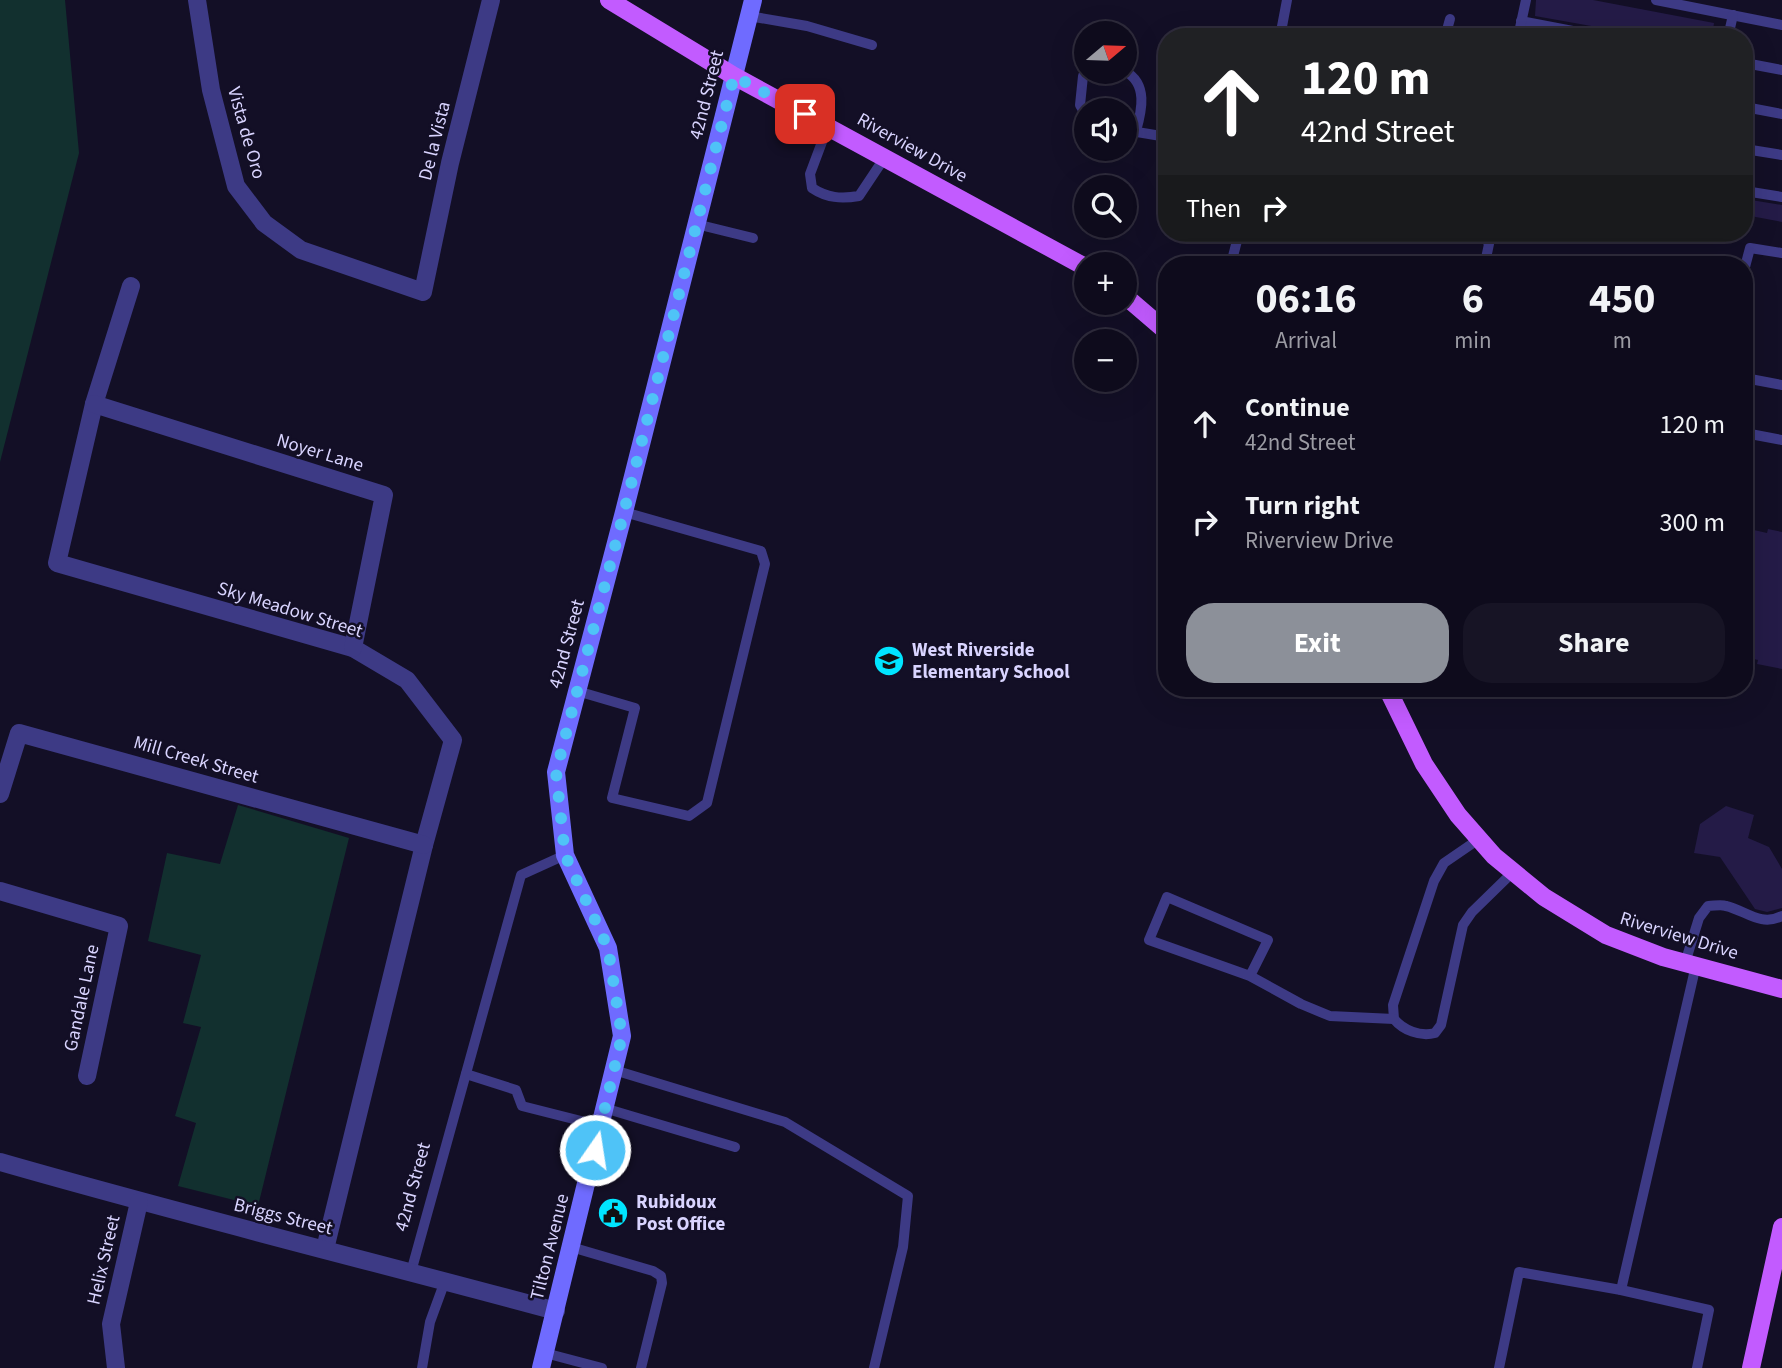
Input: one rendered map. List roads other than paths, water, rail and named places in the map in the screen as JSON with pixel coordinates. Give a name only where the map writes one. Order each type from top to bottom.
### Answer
[{"type":"main road","name":"Riverview Drive","points":[[609,0],[734,76],[1074,261]]},
{"type":"main road","points":[[1137,306],[1158,324]]},
{"type":"main road","name":"Riverview Drive","points":[[1391,697],[1424,764],[1458,815],[1494,856],[1544,897],[1606,936],[1690,964],[1782,989]]},
{"type":"main road","points":[[1751,1368],[1782,1227]]},
{"type":"street","name":"Vista de Oro","points":[[197,0],[211,90],[236,186],[257,214],[264,223],[300,250],[423,292]]},
{"type":"street","name":"De la Vista","points":[[423,292],[450,163],[491,0]]},
{"type":"street","name":"42nd Street","points":[[565,855],[556,772],[751,8]]},
{"type":"street","name":"Sky Meadow Street","points":[[131,286],[94,404],[57,563],[354,648],[407,680],[453,740],[424,845],[325,1249]]},
{"type":"street","name":"Noyer Lane","points":[[94,404],[384,495],[354,648]]},
{"type":"street","name":"Mill Creek Street","points":[[0,794],[19,733],[424,845]]},
{"type":"street","name":"Tilton Avenue","points":[[543,1361],[622,1036],[608,948],[565,855]]},
{"type":"street","name":"Gandale Lane","points":[[0,891],[119,926],[87,1076]]},
{"type":"street","name":"Briggs Street","points":[[0,1162],[139,1202],[556,1311]]},
{"type":"street","name":"Helix Street","points":[[116,1368],[111,1324],[139,1202]]},
{"type":"lane","points":[[1282,28],[1287,0]]},
{"type":"lane","points":[[1519,28],[1526,0]]},
{"type":"lane","points":[[1656,0],[1782,25]]},
{"type":"lane","points":[[751,8],[872,45]]},
{"type":"lane","points":[[1730,28],[1733,15]]},
{"type":"lane","points":[[1448,28],[1450,19]]},
{"type":"lane","points":[[1521,21],[1557,28]]},
{"type":"lane","points":[[1753,65],[1782,70]]},
{"type":"lane","points":[[1137,118],[1143,105],[1138,84]]},
{"type":"lane","points":[[1753,109],[1782,114]]},
{"type":"lane","points":[[828,126],[810,174],[812,188],[823,195],[844,198],[859,196],[885,157]]},
{"type":"lane","points":[[1137,131],[1158,135]]},
{"type":"lane","points":[[1753,151],[1782,156]]},
{"type":"lane","points":[[1753,192],[1782,197]]},
{"type":"lane","points":[[696,223],[753,238]]},
{"type":"lane","points":[[1748,256],[1750,248],[1782,253]]},
{"type":"lane","points":[[1753,380],[1782,385]]},
{"type":"lane","points":[[1753,435],[1782,440]]},
{"type":"lane","points":[[577,691],[635,708],[612,798],[689,816],[707,803],[765,564],[761,551],[624,512]]},
{"type":"lane","points":[[1479,839],[1444,863],[1434,881],[1393,1005],[1394,1019],[1401,1028],[1427,1035],[1435,1033],[1441,1025],[1463,925],[1472,912],[1513,872]]},
{"type":"lane","name":"42nd Street","points":[[411,1272],[521,875],[565,855]]},
{"type":"lane","points":[[1250,976],[1268,940],[1167,897],[1149,940],[1250,976],[1301,1004],[1330,1016],[1394,1019]]},
{"type":"lane","points":[[1621,1290],[1699,918],[1709,906],[1726,906],[1747,916],[1774,920],[1782,916]]},
{"type":"lane","points":[[614,1070],[785,1122],[908,1196],[903,1247],[874,1368]]},
{"type":"lane","points":[[466,1074],[516,1090],[522,1106],[603,1117],[735,1147]]},
{"type":"lane","points":[[571,1247],[653,1271],[661,1276],[662,1283],[640,1368]]},
{"type":"lane","points":[[1499,1368],[1519,1272],[1621,1290],[1709,1310],[1697,1368]]},
{"type":"lane","points":[[422,1368],[430,1322],[445,1281]]},
{"type":"lane","points":[[543,1361],[602,1368]]},
{"type":"place","name":"West Riverside Elementary School","points":[[889,661]]},
{"type":"place","name":"Rubidoux Post Office","points":[[613,1213]]}]
